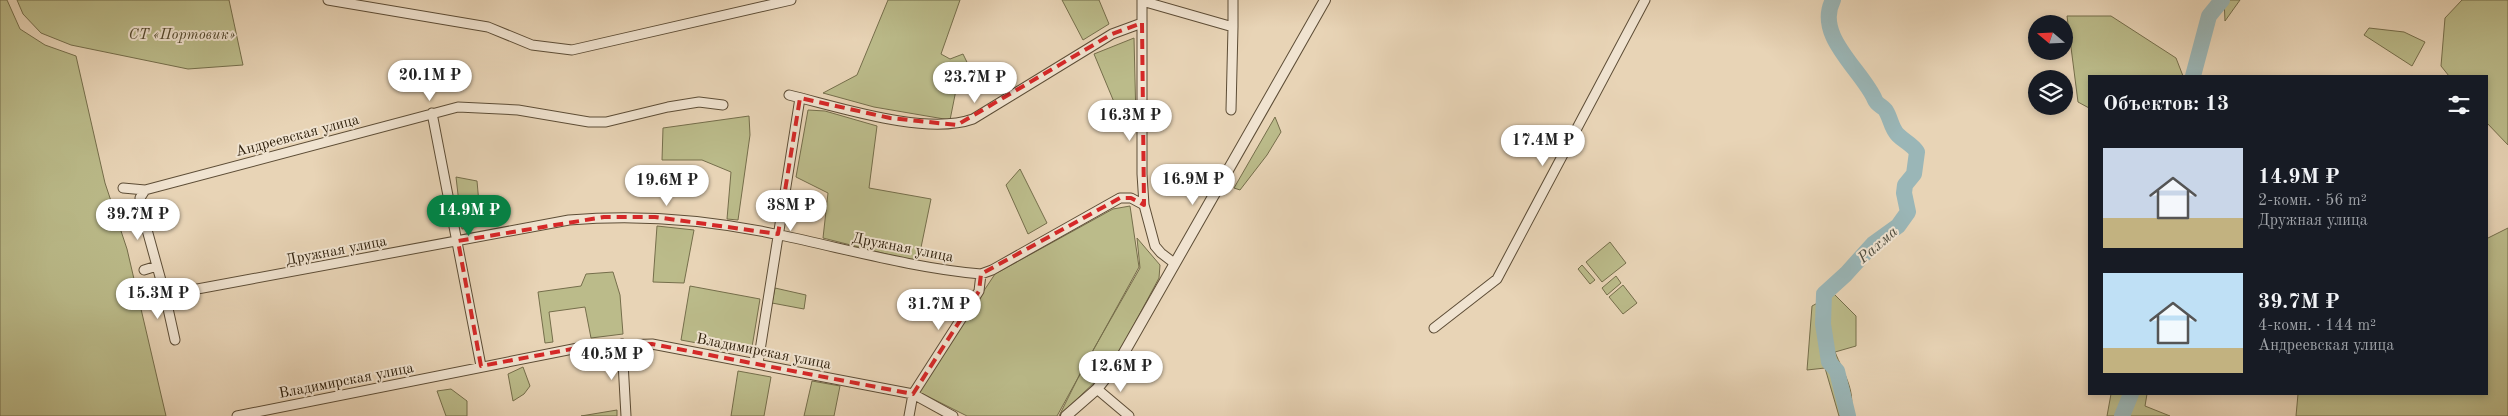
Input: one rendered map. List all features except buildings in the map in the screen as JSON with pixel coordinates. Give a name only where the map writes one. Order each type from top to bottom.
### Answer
[{"type":"street","points":[[328,0],[488,27],[532,45],[572,50],[791,0]]},
{"type":"street","points":[[1174,263],[1155,246],[1144,205],[1142,174],[1142,0],[1233,27]]},
{"type":"street","points":[[1232,110],[1233,0]]},
{"type":"street","points":[[1066,416],[1097,389],[1121,358],[1325,0]]},
{"type":"street","points":[[1434,328],[1497,279],[1645,0]]},
{"type":"street","points":[[789,96],[890,118],[938,125],[957,124],[973,119],[1112,34],[1142,23]]},
{"type":"street","points":[[758,363],[800,98]]},
{"type":"street","name":"Андреевская улица","points":[[122,188],[145,190],[458,107],[518,110],[589,122],[606,122],[675,106],[708,102],[722,104]]},
{"type":"street","points":[[432,114],[481,366]]},
{"type":"street","points":[[145,190],[140,198],[141,208],[165,295],[175,340]]},
{"type":"street","points":[[909,416],[913,394],[979,291],[981,274],[992,270],[1120,198],[1132,198],[1144,205]]},
{"type":"street","name":"Дружная улица","points":[[165,295],[569,220],[604,217],[655,217],[715,224],[778,234],[896,261],[981,274]]},
{"type":"street","points":[[144,270],[157,266]]},
{"type":"street","points":[[622,344],[626,416]]},
{"type":"street","name":"Владимирская улица","points":[[237,416],[481,366],[537,358],[588,346],[622,344],[652,344],[913,394],[952,416]]},
{"type":"street","points":[[1097,389],[1129,416]]},
{"type":"highlighted area","points":[[1142,23],[1144,205],[1131,198],[1120,198],[981,274],[979,291],[913,394],[652,344],[588,346],[481,366],[458,241],[604,217],[655,217],[778,234],[800,98],[890,118],[957,125],[1112,34]]},
{"type":"green space","points":[[0,0],[7,0],[20,29],[45,45],[76,56],[105,183],[127,249],[166,416],[0,416]]},
{"type":"green space","name":"СТ «Портовик»","points":[[17,0],[229,0],[243,65],[188,69],[71,45],[41,33],[23,14]]},
{"type":"green space","points":[[888,0],[960,0],[941,54],[950,59],[963,54],[982,93],[956,90],[950,120],[874,107],[823,93],[857,75]]},
{"type":"green space","points":[[1062,0],[1099,0],[1109,24],[1083,40]]},
{"type":"green space","points":[[2224,0],[2240,0],[2225,21]]},
{"type":"green space","points":[[2462,0],[2508,0],[2508,145],[2488,124],[2488,75],[2448,75],[2441,66],[2445,18]]},
{"type":"green space","points":[[2073,16],[2111,16],[2176,58],[2183,75],[2088,75],[2088,107],[2078,102],[2073,60]]},
{"type":"green space","points":[[2369,28],[2404,32],[2425,42],[2412,66],[2364,35]]},
{"type":"green space","points":[[1134,38],[1136,121],[1124,126],[1094,54]]},
{"type":"green space","points":[[808,110],[825,111],[877,126],[869,188],[931,199],[918,262],[823,238],[828,193],[796,177]]},
{"type":"green space","points":[[749,116],[750,135],[738,220],[727,219],[731,172],[702,160],[662,160],[663,128]]},
{"type":"green space","points":[[1275,117],[1281,132],[1267,155],[1240,190],[1234,188]]},
{"type":"green space","points":[[1020,169],[1047,223],[1028,234],[1006,185]]},
{"type":"green space","points":[[456,177],[477,181],[481,226],[462,229]]},
{"type":"green space","points":[[1130,206],[1139,267],[1057,416],[967,416],[917,391],[995,274],[1113,209]]},
{"type":"green space","points":[[657,226],[694,230],[684,283],[653,282]]},
{"type":"green space","points":[[2508,228],[2508,416],[2296,416],[2298,395],[2488,395],[2488,238]]},
{"type":"green space","points":[[1137,238],[1160,265],[1159,278],[1123,345],[1099,378],[1059,416],[1084,366],[1140,268]]},
{"type":"green space","points":[[1610,242],[1626,263],[1602,282],[1586,262]]},
{"type":"green space","points":[[1582,265],[1595,280],[1590,284],[1578,269]]},
{"type":"green space","points":[[613,272],[620,295],[623,334],[591,338],[585,307],[549,312],[553,342],[545,343],[538,292],[581,286],[586,274]]},
{"type":"green space","points":[[1616,276],[1621,283],[1607,295],[1602,288]]},
{"type":"green space","points":[[1623,285],[1637,303],[1623,314],[1609,297]]},
{"type":"green space","points":[[690,286],[760,299],[751,353],[681,340]]},
{"type":"green space","points":[[775,288],[806,295],[804,309],[772,303]]},
{"type":"green space","points":[[1834,294],[1856,316],[1856,346],[1835,352],[1851,392],[1851,408],[1848,416],[1839,416],[1825,368],[1807,370],[1812,306]]},
{"type":"green space","points":[[523,367],[530,386],[524,394],[513,401],[508,374]]},
{"type":"green space","points":[[738,371],[771,377],[764,416],[731,416]]},
{"type":"green space","points":[[812,381],[840,386],[834,416],[804,416]]},
{"type":"green space","points":[[451,389],[467,401],[467,416],[446,416],[437,391]]},
{"type":"green space","points":[[2111,395],[2147,395],[2145,406],[2170,416],[2107,416]]},
{"type":"green space","points":[[617,410],[617,416],[581,416]]},
{"type":"waterway","name":"Рахма","points":[[1833,0],[1829,13],[1830,27],[1842,53],[1869,89],[1876,102],[1884,108],[1896,132],[1917,152],[1914,174],[1905,185],[1904,193],[1908,212],[1898,226],[1873,244],[1846,274],[1824,294],[1823,324],[1829,362],[1837,371],[1848,416]]},
{"type":"waterway","points":[[2193,75],[2209,16],[2222,0]]},
{"type":"waterway","points":[[2122,416],[2131,395]]}]
